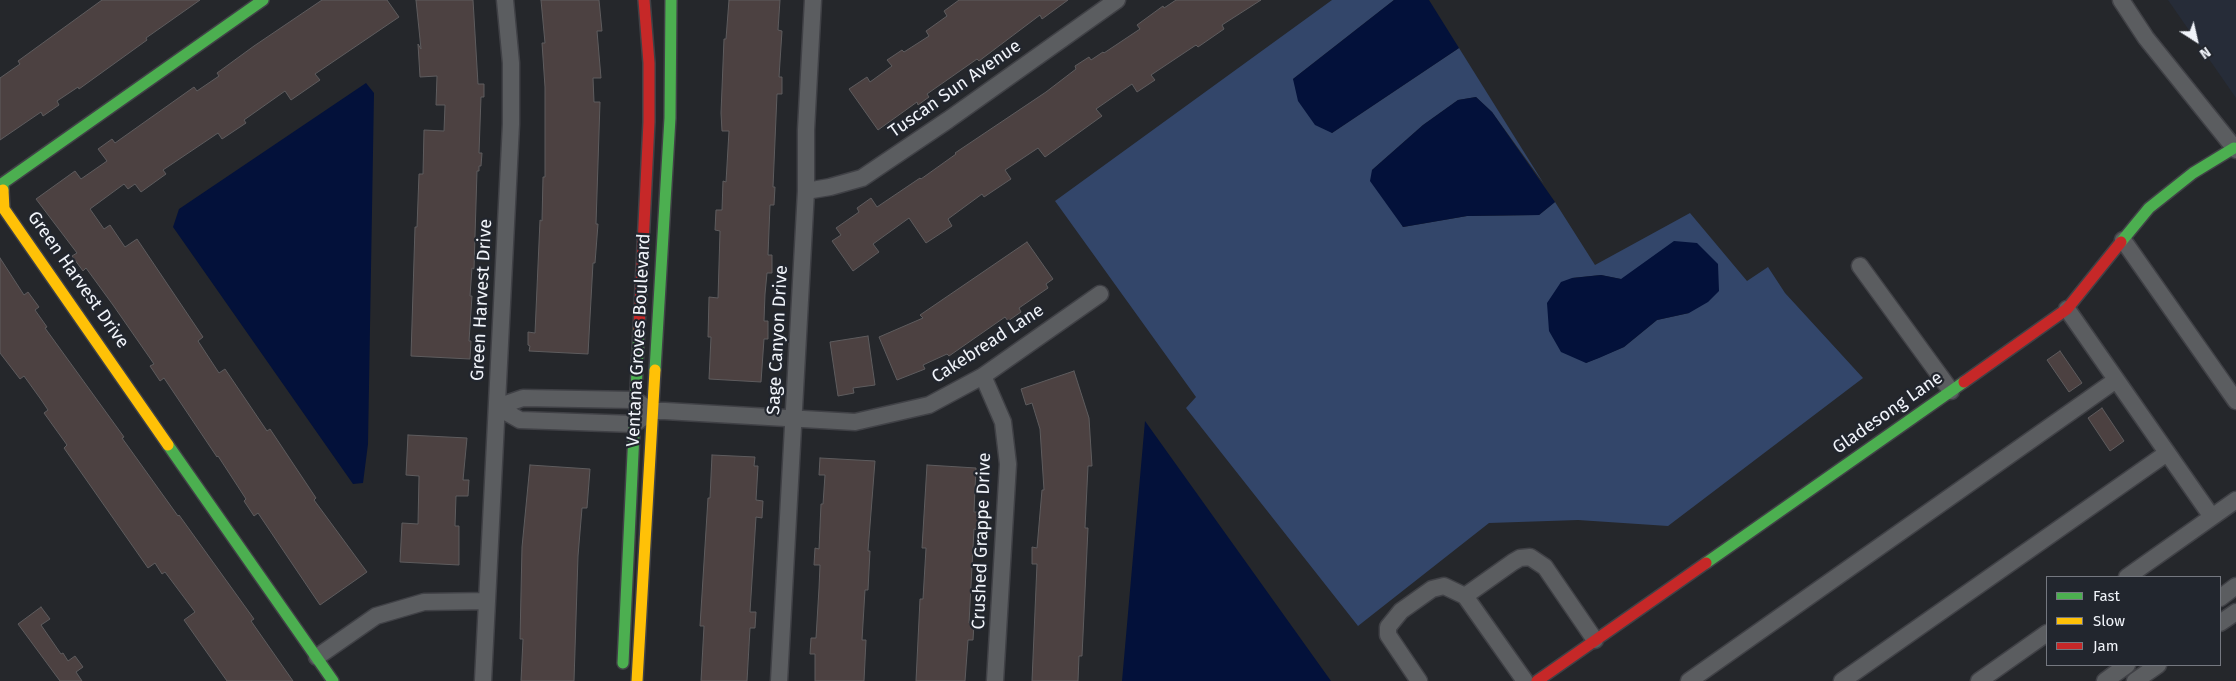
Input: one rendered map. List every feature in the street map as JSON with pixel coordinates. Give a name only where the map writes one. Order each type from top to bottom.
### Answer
[{"type":"street","name":"Green Harvest Drive","points":[[263,0],[3,183],[4,209],[333,681]]},
{"type":"street","name":"Green Harvest Drive","points":[[483,681],[511,124],[511,64],[505,0]]},
{"type":"street","name":"Ventana Groves Boulevard","points":[[623,671],[649,122],[649,63],[644,0]]},
{"type":"street","name":"Ventana Groves Boulevard","points":[[637,681],[670,118],[671,0]]},
{"type":"street","name":"Sage Canyon Drive","points":[[779,681],[806,190],[806,130],[813,0]]},
{"type":"street","name":"Tuscan Sun Avenue","points":[[806,190],[830,187],[862,178],[1118,0]]},
{"type":"street","points":[[2121,0],[2146,38],[2235,149]]},
{"type":"street","name":"Gladesong Lane","points":[[1537,681],[2067,309],[2123,240],[2162,197],[2193,173],[2235,149]]},
{"type":"street","points":[[2123,240],[2236,401]]},
{"type":"street","points":[[1860,266],[1951,391]]},
{"type":"street","name":"Cakebread Lane","points":[[635,400],[652,411],[793,420],[856,422],[896,414],[928,405],[983,376],[1100,294]]},
{"type":"street","points":[[2067,309],[2212,517]]},
{"type":"street","name":"Crushed Grappe Drive","points":[[983,376],[1003,422],[1008,464],[995,681]]},
{"type":"street","points":[[1689,681],[2116,380]]},
{"type":"street","points":[[497,407],[523,398],[635,400]]},
{"type":"street","points":[[497,407],[520,420],[634,424],[652,411]]},
{"type":"street","points":[[1842,681],[1860,676],[2167,453]]},
{"type":"street","points":[[2128,576],[2236,500]]},
{"type":"street","points":[[1465,596],[1513,562],[1520,558],[1530,557],[1545,567],[1595,640]]},
{"type":"street","points":[[1420,681],[1388,635],[1388,627],[1401,612],[1438,587],[1444,586],[1465,596],[1525,681]]},
{"type":"street","points":[[2221,597],[2236,586]]},
{"type":"street","points":[[317,656],[376,616],[424,602],[487,601]]},
{"type":"street","points":[[2221,622],[2236,612]]},
{"type":"street","points":[[1979,681],[2046,634]]},
{"type":"street","points":[[2105,681],[2126,666]]},
{"type":"street","points":[[2135,681],[2157,666]]},
{"type":"shaded area","points":[[1332,0],[1394,0],[1293,79],[1332,133],[1459,48],[1544,184],[1492,112],[1476,97],[1458,100],[1423,125],[1372,170],[1403,227],[1467,216],[1539,215],[1555,202],[1595,265],[1690,213],[1747,281],[1768,267],[1785,293],[1863,378],[1668,526],[1578,520],[1489,523],[1358,626],[1186,408],[1196,397],[1055,201]],"holes":[[[1601,275],[1621,279],[1689,313],[1657,320],[1624,347],[1586,363],[1572,278]]]},
{"type":"shaded area","points":[[1394,0],[1429,0],[1459,48],[1332,133],[1315,125],[1298,101],[1293,79]]},
{"type":"shaded area","points":[[2168,0],[2236,0],[2236,98]]},
{"type":"shaded area","points":[[366,83],[374,93],[368,444],[363,483],[353,484],[173,227],[179,209]]},
{"type":"shaded area","points":[[1476,97],[1492,112],[1555,202],[1539,215],[1467,216],[1403,227],[1370,181],[1372,170],[1423,125],[1458,100]]},
{"type":"shaded area","points":[[1674,241],[1697,243],[1718,264],[1719,291],[1708,302],[1689,313],[1657,320],[1624,347],[1586,363],[1561,352],[1549,331],[1547,303],[1561,282],[1572,278],[1601,275],[1621,279]]},
{"type":"shaded area","points":[[1145,421],[1331,681],[1122,681]]},
{"type":"building","points":[[102,0],[200,0],[79,89],[78,87],[57,101],[59,105],[43,116],[41,112],[0,140],[0,78],[20,64],[18,61]]},
{"type":"building","points":[[322,0],[387,0],[399,17],[315,74],[320,80],[291,100],[285,91],[244,120],[246,123],[222,139],[218,133],[163,170],[166,174],[141,192],[135,184],[128,189],[124,184],[90,209],[104,229],[110,225],[125,247],[137,239],[203,337],[198,341],[219,373],[225,369],[267,431],[270,429],[316,498],[314,500],[367,572],[320,605],[258,513],[254,516],[244,501],[246,499],[218,456],[164,378],[160,381],[150,366],[154,364],[113,305],[86,268],[83,271],[72,256],[77,253],[36,199],[75,171],[81,179],[107,161],[98,149],[112,139],[115,143],[194,87],[197,91],[219,76],[217,73],[254,46]]},
{"type":"building","points":[[416,0],[473,0],[478,84],[484,84],[484,97],[481,97],[479,153],[482,153],[481,166],[479,166],[479,171],[477,171],[474,269],[472,268],[470,296],[472,296],[469,341],[471,341],[470,359],[411,356],[415,227],[417,227],[419,174],[423,174],[424,130],[444,131],[445,105],[436,105],[437,76],[420,77],[418,44],[421,49]]},
{"type":"building","points":[[541,0],[599,0],[602,31],[597,31],[601,78],[593,78],[594,102],[600,102],[596,224],[598,224],[595,263],[593,263],[588,354],[529,351],[530,346],[528,345],[528,332],[535,333],[540,220],[542,221],[543,177],[545,177],[545,87],[542,43],[545,43]]},
{"type":"building","points":[[729,0],[780,0],[778,30],[782,31],[779,77],[782,77],[782,94],[777,94],[774,205],[770,205],[768,255],[772,255],[772,273],[767,273],[764,321],[768,321],[768,339],[764,339],[761,382],[709,379],[711,337],[708,337],[709,297],[718,298],[720,231],[715,230],[716,210],[722,210],[723,181],[726,182],[729,131],[722,131],[721,113],[724,39],[726,39]]},
{"type":"building","points":[[959,0],[1068,0],[1042,19],[1040,15],[979,61],[977,59],[927,94],[929,97],[918,105],[917,102],[878,130],[849,89],[867,77],[870,82],[892,66],[887,60],[929,36],[926,31],[947,16],[944,11]]},
{"type":"building","points":[[1176,0],[1261,0],[1222,25],[1224,29],[1198,47],[1196,45],[1151,75],[1155,80],[1137,92],[1132,84],[1096,109],[1102,116],[1045,157],[1038,148],[1005,170],[1011,179],[984,197],[982,194],[948,219],[952,226],[926,243],[909,218],[873,244],[879,252],[853,271],[832,241],[841,235],[836,228],[859,212],[857,208],[871,198],[877,207],[921,179],[955,153],[1046,92],[1076,69],[1075,66],[1089,57],[1091,60],[1104,53],[1140,29],[1137,25],[1163,6],[1164,8]]},
{"type":"building","points":[[1027,242],[1053,279],[1046,284],[1048,288],[1019,308],[1021,312],[1008,321],[1005,317],[949,356],[947,354],[923,365],[925,369],[897,380],[879,337],[923,318],[920,315]]},
{"type":"building","points":[[0,258],[24,295],[28,292],[39,307],[35,310],[47,327],[45,328],[124,437],[122,438],[178,516],[254,619],[251,621],[293,681],[227,681],[184,620],[195,612],[165,572],[162,574],[155,563],[148,568],[64,448],[67,445],[44,413],[48,410],[42,401],[24,376],[20,379],[0,353]]},
{"type":"building","points":[[868,336],[875,385],[853,388],[854,393],[838,396],[830,342]]},
{"type":"building","points":[[2060,351],[2082,383],[2069,392],[2047,360]]},
{"type":"building","points":[[1074,371],[1089,418],[1092,466],[1088,466],[1085,528],[1088,528],[1082,656],[1079,656],[1078,681],[1032,681],[1037,564],[1032,564],[1032,547],[1037,548],[1042,490],[1044,490],[1040,429],[1032,403],[1026,405],[1021,389]]},
{"type":"building","points":[[2102,408],[2124,441],[2110,451],[2088,418]]},
{"type":"building","points":[[408,435],[467,438],[463,480],[469,480],[468,496],[456,496],[455,526],[459,526],[459,565],[400,562],[402,523],[418,524],[419,476],[406,475]]},
{"type":"building","points":[[712,455],[755,457],[754,466],[758,466],[756,500],[763,501],[762,518],[756,517],[750,612],[756,612],[755,628],[750,628],[747,681],[701,681],[704,626],[700,626]]},
{"type":"building","points":[[820,458],[875,461],[868,551],[870,551],[868,590],[865,590],[862,640],[866,640],[864,681],[815,681],[815,654],[810,654],[811,638],[816,638],[820,565],[814,565],[815,548],[819,549],[821,504],[823,504],[825,475],[819,475]]},
{"type":"building","points":[[530,465],[590,469],[587,508],[582,508],[578,556],[574,681],[521,681],[523,639],[520,639],[522,547]]},
{"type":"building","points":[[927,465],[976,468],[974,512],[979,512],[979,530],[974,529],[969,623],[974,624],[973,640],[968,640],[965,681],[916,681],[920,599],[923,599],[926,548],[922,548]]},
{"type":"building","points":[[41,607],[50,619],[41,625],[68,661],[75,656],[83,667],[76,672],[82,681],[60,681],[18,624]]},
{"type":"traffic: fast","points":[[3,190],[3,183],[263,0]]},
{"type":"traffic: fast","points":[[655,370],[670,118],[671,0]]},
{"type":"traffic: fast","points":[[2121,242],[2149,208],[2193,173],[2234,148]]},
{"type":"traffic: fast","points":[[623,663],[639,328]]},
{"type":"traffic: fast","points":[[1706,563],[1964,382]]},
{"type":"traffic: fast","points":[[168,445],[333,681]]},
{"type":"traffic: slow","points":[[3,190],[4,209],[168,445]]},
{"type":"traffic: slow","points":[[637,681],[655,370]]},
{"type":"traffic: jam","points":[[639,328],[649,122],[649,63],[644,0]]},
{"type":"traffic: jam","points":[[1964,382],[2067,309],[2121,242]]},
{"type":"traffic: jam","points":[[1537,681],[1706,563]]}]
